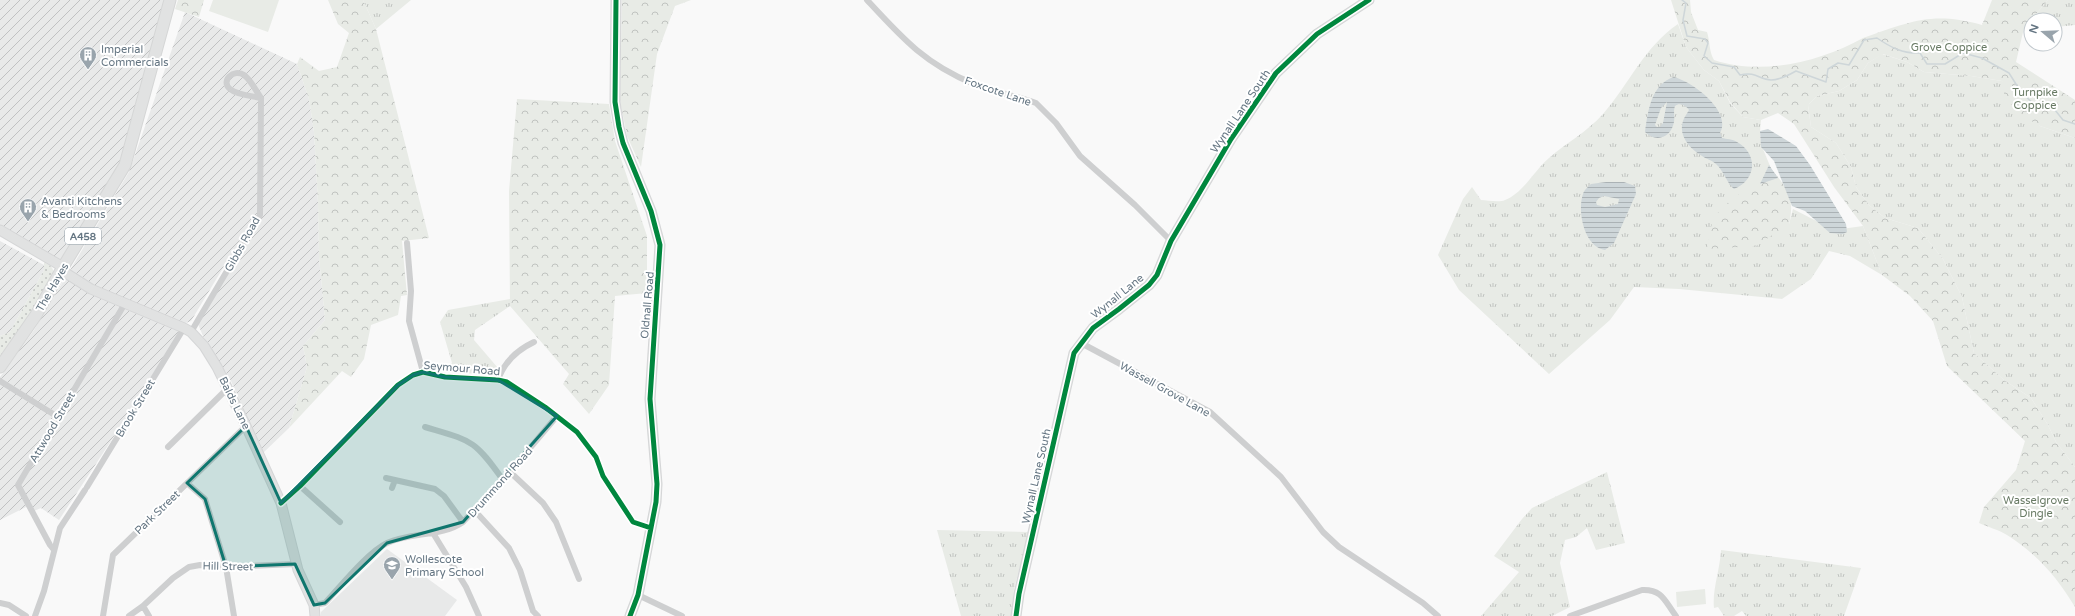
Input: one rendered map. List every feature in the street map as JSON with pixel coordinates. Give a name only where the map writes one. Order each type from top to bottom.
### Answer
[{"type":"highway","name":"The Hayes","points":[[0,366],[28,328],[62,268],[125,166],[170,0]]},
{"type":"street","name":"Oldnall Road","points":[[616,0],[615,102],[619,127],[623,143],[651,211],[660,245],[650,399],[657,484],[656,502],[638,595],[630,616]]},
{"type":"street","name":"Foxcote Lane","points":[[867,0],[918,53],[941,68],[976,85],[1036,103],[1056,123],[1080,156],[1135,205],[1171,241]]},
{"type":"street","name":"Wynall Lane South","points":[[1171,241],[1231,139],[1276,73],[1317,34],[1370,0]]},
{"type":"street","points":[[237,72],[242,74],[248,78],[261,98],[230,90],[227,85],[227,79],[231,74],[237,72]]},
{"type":"street","name":"Gibbs Road","points":[[187,330],[260,215],[261,98]]},
{"type":"street","name":"Balds Lane","points":[[0,230],[62,268],[91,289],[124,305],[187,330],[204,346],[228,388],[281,503],[297,564],[314,605],[315,616]]},
{"type":"street","name":"Wynall Lane","points":[[1081,343],[1093,328],[1149,285],[1157,275],[1171,241]]},
{"type":"street","points":[[407,243],[411,291],[409,321],[423,372]]},
{"type":"street","name":"Attwood Street","points":[[54,550],[18,485],[124,305]]},
{"type":"street","name":"Brook Street","points":[[35,616],[44,591],[61,524],[86,488],[187,330]]},
{"type":"street","points":[[498,380],[502,368],[529,342]]},
{"type":"street","name":"Wynall Lane South","points":[[1016,616],[1068,372],[1074,353],[1081,343]]},
{"type":"street","name":"Wassell Grove Lane","points":[[1081,343],[1210,412],[1282,477],[1323,532],[1339,547],[1398,585],[1438,616]]},
{"type":"street","name":"Seymour Road","points":[[281,503],[300,486],[398,385],[405,379],[423,372],[445,378],[498,380],[506,382],[557,416],[577,432],[596,457],[603,476],[633,522],[651,528]]},
{"type":"street","points":[[0,382],[58,417]]},
{"type":"street","points":[[168,447],[228,388]]},
{"type":"street","name":"Drummond Road","points":[[314,605],[325,603],[372,554],[387,543],[433,533],[459,525],[463,522],[503,480],[557,416]]},
{"type":"street","name":"Park Street","points":[[103,616],[113,555],[246,426]]},
{"type":"street","points":[[425,427],[461,437],[475,445],[486,456],[503,480]]},
{"type":"street","points":[[430,436],[432,429]]},
{"type":"street","points":[[510,472],[543,503],[556,522],[580,574]]},
{"type":"street","points":[[386,478],[412,482],[440,492],[463,522]]},
{"type":"street","points":[[392,488],[395,480]]},
{"type":"street","points":[[187,483],[205,500],[226,567],[234,616]]},
{"type":"street","points":[[300,486],[340,522]]},
{"type":"street","points":[[475,511],[509,548],[520,570],[533,611],[538,616]]},
{"type":"street","points":[[433,533],[466,587],[479,616]]},
{"type":"street","name":"Hill Street","points":[[128,616],[143,606],[173,578],[189,567],[200,565],[226,567],[297,564]]},
{"type":"street","points":[[1570,616],[1642,590],[1648,590],[1662,595],[1676,616]]},
{"type":"street","points":[[638,595],[682,616]]},
{"type":"street","points":[[0,603],[9,605],[26,616]]},
{"type":"street","points":[[143,606],[149,616]]},
{"type":"highlighted area","points":[[423,372],[445,377],[498,380],[557,416],[463,522],[387,543],[325,603],[314,605],[295,564],[226,567],[205,499],[187,483],[246,426],[281,503],[398,385],[413,375]]},
{"type":"shaded area","points":[[0,0],[166,0],[123,159],[82,228],[79,227],[60,261],[0,225]]},
{"type":"shaded area","points":[[185,12],[297,64],[309,99],[314,132],[319,257],[325,320],[303,346],[307,367],[289,428],[263,453],[231,381],[203,336],[198,324],[229,272],[223,268],[191,321],[183,324],[132,409],[59,520],[41,508],[34,511],[30,505],[0,520],[0,377],[34,330],[129,172]]},
{"type":"shaded area","points":[[1674,77],[1682,80],[1700,91],[1716,107],[1721,116],[1722,124],[1720,133],[1722,138],[1735,141],[1744,147],[1752,160],[1750,174],[1747,180],[1741,185],[1734,189],[1713,161],[1693,150],[1686,142],[1682,132],[1682,127],[1683,120],[1689,110],[1685,106],[1679,104],[1675,106],[1674,122],[1670,132],[1666,135],[1658,138],[1645,132],[1649,107],[1652,99],[1660,86]],"holes":[[[1667,102],[1663,123],[1660,127],[1655,125],[1661,108]]]},
{"type":"shaded area","points":[[1768,129],[1796,146],[1810,165],[1846,224],[1847,232],[1843,234],[1830,233],[1805,211],[1792,206],[1774,161],[1761,147],[1760,131]]},
{"type":"shaded area","points":[[1769,165],[1778,178],[1760,184]]},
{"type":"shaded area","points":[[1624,182],[1635,186],[1636,194],[1614,243],[1605,250],[1592,242],[1587,235],[1582,218],[1581,201],[1585,190],[1591,184]],"holes":[[[1604,196],[1619,199],[1618,204],[1605,207],[1597,205],[1596,202],[1599,198]]]},
{"type":"shaded area","points":[[0,241],[44,265],[44,270],[10,332],[0,336]]},
{"type":"shaded area","name":"Wollescote Primary School","points":[[387,549],[457,600],[445,616],[321,616],[321,612]]},
{"type":"green space","points":[[178,0],[204,0],[199,17],[175,9]]},
{"type":"green space","points":[[213,0],[279,0],[268,32],[209,11]]},
{"type":"green space","points":[[328,0],[363,0],[376,29],[429,238],[402,241],[407,295],[401,296],[398,315],[371,325],[364,359],[351,377],[342,371],[289,428],[307,367],[303,346],[325,320],[319,257],[314,132],[309,99],[297,64],[300,57],[319,71],[337,67],[349,33],[338,24]]},
{"type":"green space","points":[[363,0],[411,0],[376,29]]},
{"type":"green space","points":[[622,0],[691,0],[675,6],[657,54],[641,167],[627,136],[620,101]]},
{"type":"green space","points":[[1671,0],[1690,0],[1691,12],[1698,30],[1707,32],[1711,54],[1714,60],[1732,65],[1751,67],[1790,64],[1810,60],[1828,54],[1863,38],[1894,27],[1921,20],[1948,19],[1982,25],[1992,0],[2048,0],[2038,12],[2023,12],[2023,32],[2016,62],[2075,100],[2075,138],[2040,126],[2006,106],[2002,81],[1971,76],[1924,72],[1907,62],[1883,54],[1868,63],[1857,80],[1839,91],[1817,96],[1808,105],[1811,127],[1836,143],[1851,167],[1856,187],[1869,205],[1885,218],[1918,228],[1943,259],[1962,297],[1974,353],[2004,380],[2031,398],[2048,425],[2056,442],[2075,467],[2075,607],[2054,576],[2037,558],[2018,542],[2004,533],[1979,523],[1984,507],[2016,470],[2025,441],[1947,366],[1933,321],[1910,296],[1882,275],[1863,226],[1834,187],[1794,124],[1778,113],[1761,120],[1743,117],[1730,102],[1719,81],[1704,70],[1686,47]]},
{"type":"green space","points":[[2048,0],[2075,0],[2075,25],[2063,26],[2063,12],[2038,12]]},
{"type":"green space","points":[[1678,24],[1686,47],[1704,70],[1719,81],[1730,103],[1743,117],[1761,120],[1760,135],[1762,147],[1772,171],[1789,224],[1793,209],[1834,230],[1863,226],[1882,275],[1850,256],[1829,251],[1811,279],[1782,299],[1679,289],[1634,287],[1610,320],[1549,374],[1459,290],[1438,255],[1463,199],[1472,187],[1481,200],[1502,201],[1511,197],[1523,187],[1549,158],[1603,114],[1656,43]]},
{"type":"green space","points":[[1882,54],[1907,62],[1924,72],[1971,76],[2002,81],[2040,126],[2075,138],[2075,467],[2056,442],[2048,425],[2031,398],[2004,380],[1974,353],[1962,297],[1943,259],[1918,228],[1885,218],[1869,205],[1856,187],[1851,167],[1836,143],[1811,127],[1808,105],[1817,96],[1839,91],[1857,80],[1868,63]]},
{"type":"green space","points":[[517,99],[609,104],[615,141],[647,236],[647,293],[615,296],[609,385],[589,414],[563,384],[569,374],[510,306],[509,191]]},
{"type":"green space","points":[[1771,169],[1782,182],[1789,194],[1791,215],[1789,224],[1756,246],[1707,249],[1712,223],[1720,209]]},
{"type":"green space","points":[[44,262],[51,266],[53,270],[48,287],[32,313],[0,356],[0,336],[10,332],[44,270]]},
{"type":"green space","points":[[510,299],[510,306],[475,330],[474,340],[498,368],[493,374],[460,373],[432,369],[452,363],[440,322],[448,310]]},
{"type":"green space","points":[[1607,472],[1625,543],[1596,550],[1587,528],[1576,537],[1565,540],[1560,563],[1570,607],[1552,616],[1481,616],[1519,572],[1494,556],[1522,519],[1532,508]]},
{"type":"green space","points":[[937,530],[1029,532],[1014,589],[1011,616],[961,616]]},
{"type":"green space","points":[[1721,550],[1861,568],[1844,616],[1746,616],[1742,611],[1734,616],[1724,616],[1718,607],[1714,608],[1715,587]]},
{"type":"green space","points":[[1705,589],[1706,604],[1677,607],[1676,592]]},
{"type":"waterway","points":[[1682,0],[1686,3],[1683,20],[1687,36],[1705,39],[1708,43],[1704,56],[1712,63],[1734,67],[1740,75],[1750,74],[1763,79],[1774,80],[1796,71],[1826,82],[1828,69],[1838,63],[1849,65],[1864,40],[1877,38],[1897,49],[1920,53],[1927,64],[1945,64],[1963,53],[1982,58],[2009,73],[2021,92],[2039,109],[2051,105],[2063,120],[2075,124]]},
{"type":"cycle path","points":[[616,0],[615,102],[619,127],[623,143],[651,211],[660,245],[650,399],[657,484],[656,502],[638,595],[630,616]]},
{"type":"cycle path","points":[[1016,616],[1019,594],[1074,353],[1093,328],[1149,285],[1157,275],[1171,241],[1231,139],[1276,73],[1317,34],[1369,0]]},
{"type":"cycle path","points":[[281,503],[300,486],[398,385],[413,375],[423,372],[445,377],[498,380],[507,382],[545,407],[577,432],[596,457],[603,476],[633,522],[651,528]]},
{"type":"place","name":"Imperial Commercials","points":[[88,70]]},
{"type":"place","name":"Avanti Kitchens & Bedrooms","points":[[28,222]]},
{"type":"place","name":"Wollescote Primary School","points":[[392,580]]},
{"type":"park label","name":"Grove Coppice","points":[[1949,47]]},
{"type":"park label","name":"Turnpike Coppice","points":[[2035,98]]},
{"type":"park label","name":"Wasselgrove Dingle","points":[[2036,506]]}]
